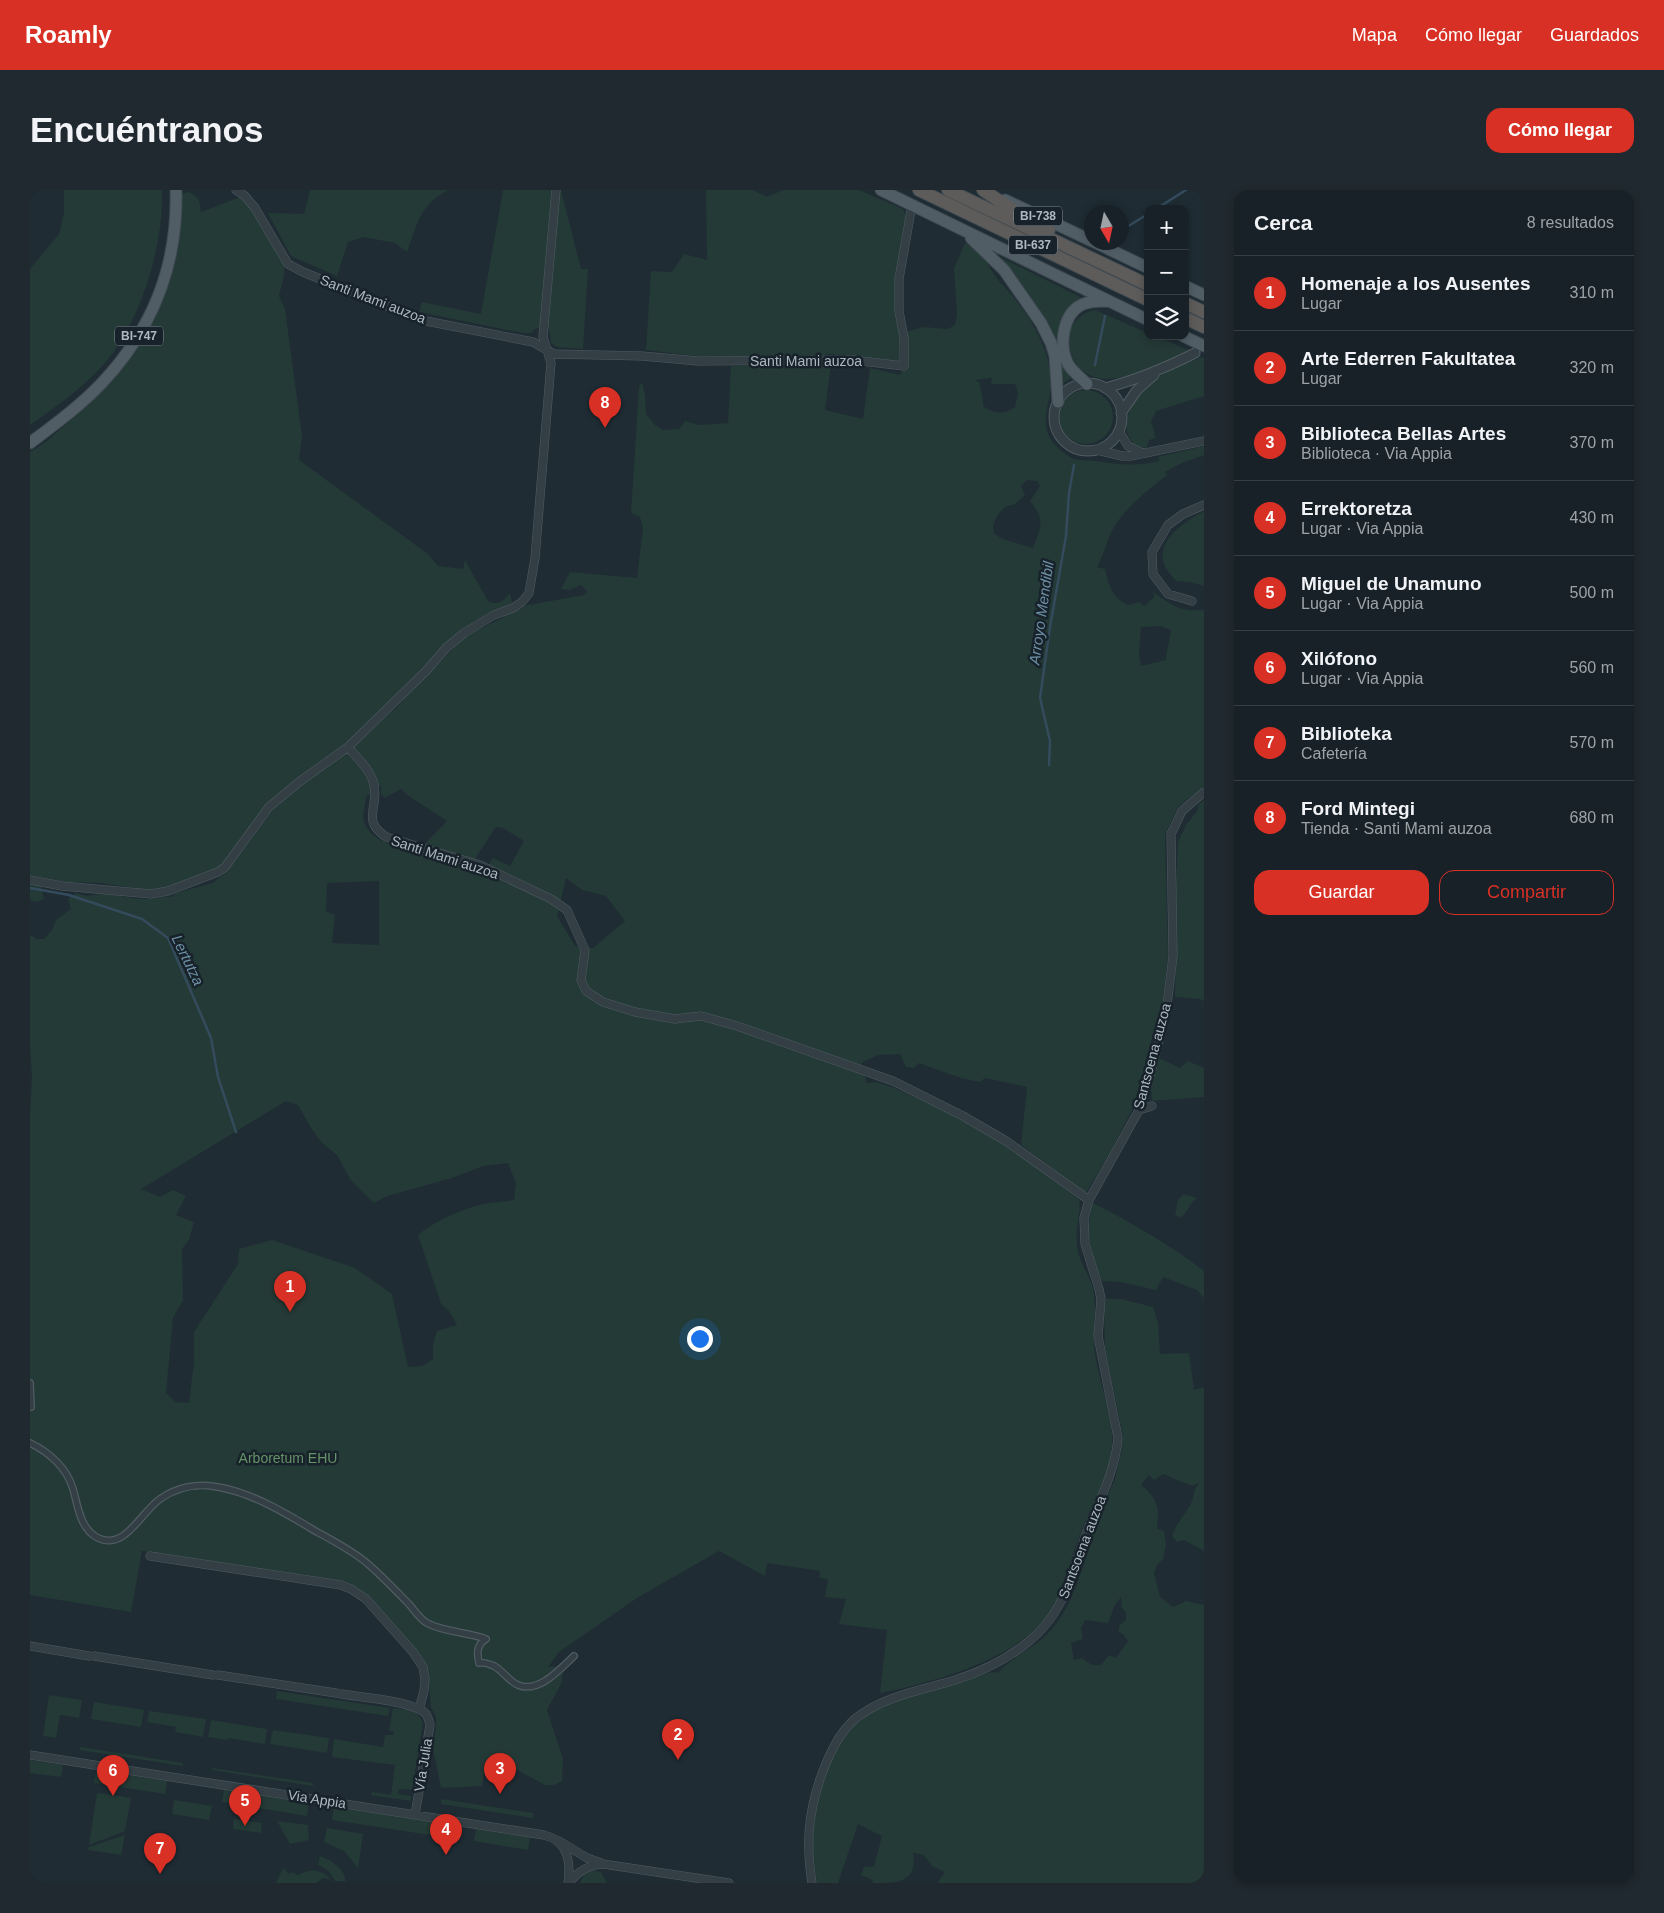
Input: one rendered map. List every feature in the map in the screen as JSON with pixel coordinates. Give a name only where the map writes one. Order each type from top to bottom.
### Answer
[{"type":"highway","name":"BI-637","points":[[919,190],[1144,298]]},
{"type":"highway","name":"BI-637","points":[[948,190],[1144,282]]},
{"type":"highway","points":[[984,190],[1016,212],[1144,282]]},
{"type":"highway","points":[[1189,305],[1204,312]]},
{"type":"highway","points":[[1189,320],[1204,327]]},
{"type":"main road","name":"BI-747","points":[[30,433],[52,418],[106,369],[125,345],[140,319],[158,274],[164,250],[168,228],[169,190]]},
{"type":"main road","name":"BI-747","points":[[30,443],[100,386],[135,342],[153,308],[168,267],[175,235],[176,190]]},
{"type":"main road","points":[[881,190],[1144,318]]},
{"type":"main road","name":"BI-738","points":[[984,190],[1084,238]]},
{"type":"main road","points":[[958,228],[982,247],[1004,270],[1041,323],[1055,356],[1058,402]]},
{"type":"main road","name":"BI-738","points":[[1110,250],[1144,266]]},
{"type":"main road","points":[[1189,285],[1204,285]]},
{"type":"main road","points":[[1189,287],[1204,295]]},
{"type":"main road","points":[[1087,384],[1068,365],[1063,348],[1066,322],[1079,306],[1089,302],[1108,301]]},
{"type":"main road","points":[[1188,340],[1199,350]]},
{"type":"street","name":"Santi Mami auzoa","points":[[236,190],[245,196],[255,208],[288,264],[303,272],[421,320],[533,342],[554,354],[642,356],[698,361],[853,360],[904,366],[904,338],[899,311],[899,279],[912,205]]},
{"type":"street","points":[[30,880],[62,886],[151,894],[168,891],[199,881],[218,872],[225,867],[270,807],[298,782],[348,747],[464,632],[522,602],[529,592],[535,558],[551,363],[543,337],[556,190]]},
{"type":"street","points":[[1104,388],[1158,371],[1199,350]]},
{"type":"street","points":[[1121,413],[1137,390],[1158,371]]},
{"type":"street","points":[[1097,450],[1106,446],[1119,431],[1121,413],[1113,394],[1104,388],[1087,384],[1078,385],[1070,389],[1058,402],[1054,413],[1059,435],[1066,444],[1076,449],[1086,451],[1097,450],[1122,456],[1145,454],[1204,441]]},
{"type":"street","points":[[1119,431],[1128,446],[1145,454]]},
{"type":"street","points":[[1192,601],[1168,594],[1153,574],[1152,552],[1168,525],[1183,514],[1204,506]]},
{"type":"street","name":"Santi Mami auzoa","points":[[348,747],[368,770],[374,785],[372,817],[377,831],[386,837],[480,865],[551,899],[566,910],[585,950],[580,980],[586,991],[603,1002],[635,1012],[675,1019],[701,1016],[737,1026],[902,1085],[963,1116],[1006,1141],[1089,1200]]},
{"type":"street","name":"Santsoena auzoa","points":[[812,1883],[808,1847],[809,1818],[826,1762],[848,1726],[857,1717],[901,1695],[971,1674],[993,1664],[1041,1631],[1052,1618],[1071,1582],[1086,1532],[1112,1471],[1118,1438],[1098,1336],[1101,1299],[1085,1244],[1084,1218],[1089,1200],[1139,1110],[1166,1013],[1172,956],[1171,834],[1182,811],[1204,792]]},
{"type":"street","points":[[1139,1110],[1152,1106]]},
{"type":"street","points":[[30,1383],[31,1407]]},
{"type":"street","points":[[30,1443],[51,1456],[60,1466],[72,1488],[83,1522],[90,1532],[100,1539],[118,1540],[125,1535],[146,1511],[160,1499],[174,1491],[200,1486],[224,1488],[290,1516],[354,1554],[368,1564],[428,1623],[486,1639],[478,1646],[479,1663],[484,1662],[503,1671],[517,1685],[535,1685],[546,1680],[574,1656]]},
{"type":"street","points":[[30,1646],[404,1704],[419,1709],[426,1680],[423,1667],[413,1652],[366,1599],[351,1588],[150,1556]]},
{"type":"street","name":"Vía Julia","points":[[415,1815],[430,1725],[427,1715],[419,1709]]},
{"type":"street","name":"Via Appia","points":[[30,1755],[544,1835],[568,1844],[587,1858],[603,1864]]},
{"type":"street","points":[[556,1839],[563,1846],[568,1856],[570,1868],[568,1883]]},
{"type":"street","points":[[568,1883],[582,1870],[594,1864],[730,1883]]},
{"type":"green space","points":[[64,190],[162,190],[159,234],[148,282],[129,327],[117,347],[87,381],[30,425],[30,269],[59,234],[64,213]]},
{"type":"green space","points":[[310,190],[448,190],[438,196],[425,209],[417,224],[407,252],[395,243],[364,237],[348,242],[337,276],[291,256],[268,213],[304,214]]},
{"type":"green space","points":[[503,190],[561,190],[581,269],[588,269],[583,349],[557,347],[551,343],[549,330],[536,328],[531,333],[523,333],[419,312],[422,302],[481,314]]},
{"type":"green space","points":[[706,190],[753,190],[767,197],[783,190],[859,190],[903,209],[906,215],[895,283],[895,311],[900,334],[899,361],[831,354],[814,356],[695,356],[646,350],[651,271],[672,272],[684,254],[707,260]]},
{"type":"green space","points":[[188,192],[195,195],[198,199],[201,212],[240,197],[265,230],[282,260],[284,274],[279,296],[285,309],[302,436],[299,460],[428,554],[438,566],[463,569],[465,560],[488,601],[500,602],[510,593],[512,603],[484,618],[413,680],[347,742],[272,799],[222,864],[215,870],[201,877],[162,889],[148,890],[100,883],[66,882],[30,875],[30,452],[47,441],[97,397],[138,346],[181,220],[182,194]]},
{"type":"green space","name":"Arboretum EHU","points":[[965,243],[975,249],[1034,326],[1045,351],[1051,378],[1046,416],[1047,430],[1052,441],[1066,455],[1080,460],[1142,464],[1159,461],[1158,457],[1204,446],[1204,455],[1165,472],[1167,475],[1125,512],[1114,527],[1097,567],[1105,569],[1115,595],[1128,605],[1139,602],[1144,606],[1155,596],[1152,591],[1181,609],[1204,610],[1204,786],[1178,807],[1165,835],[1168,956],[1163,999],[1157,1030],[1151,1041],[1139,1096],[1111,1151],[1086,1193],[1021,1145],[1027,1087],[985,1078],[980,1082],[972,1081],[919,1063],[914,1068],[906,1067],[900,1054],[878,1055],[861,1063],[867,1083],[876,1082],[892,1087],[955,1116],[1006,1146],[1079,1199],[1080,1210],[1077,1234],[1079,1257],[1094,1293],[1095,1354],[1109,1415],[1112,1448],[1102,1485],[1081,1531],[1054,1606],[1040,1624],[1022,1640],[977,1665],[926,1682],[880,1693],[887,1630],[839,1624],[846,1599],[825,1597],[828,1579],[819,1578],[820,1571],[767,1563],[765,1576],[719,1551],[637,1598],[559,1652],[548,1667],[563,1666],[562,1682],[547,1710],[563,1759],[562,1781],[554,1785],[545,1785],[496,1759],[493,1775],[484,1773],[482,1786],[441,1788],[433,1749],[436,1717],[431,1707],[428,1674],[423,1658],[368,1595],[348,1582],[142,1551],[131,1612],[30,1595],[30,1114],[32,1078],[30,1045],[30,935],[37,939],[44,939],[52,930],[56,920],[71,909],[68,899],[76,893],[85,896],[106,894],[149,899],[172,897],[176,893],[213,883],[227,871],[273,810],[299,787],[346,753],[399,705],[410,691],[464,637],[528,605],[584,595],[587,591],[581,585],[570,590],[561,589],[570,572],[637,578],[643,528],[640,517],[631,513],[639,387],[642,382],[646,414],[655,425],[663,430],[679,429],[685,421],[699,425],[728,423],[731,366],[831,365],[825,410],[863,419],[870,368],[900,375],[906,364],[906,332],[923,327],[948,329],[955,325],[957,315],[954,268]],"holes":[[[992,378],[991,384],[1015,384],[1018,393],[1015,407],[999,412],[991,411],[983,406],[980,383],[975,380]],[[1027,480],[1037,481],[1040,486],[1030,501],[1040,519],[1040,529],[1033,548],[1003,539],[994,534],[993,525],[998,514],[1005,507],[1015,504],[1025,495],[1021,486]],[[1160,626],[1171,630],[1166,660],[1141,666],[1139,652],[1141,627]],[[381,785],[381,794],[385,798],[401,789],[447,821],[417,852],[394,846],[378,839],[367,828],[363,815],[366,797]],[[496,827],[503,828],[524,841],[510,866],[493,858],[481,875],[469,868]],[[566,878],[582,890],[606,896],[625,921],[593,948],[575,946],[557,916]],[[379,881],[379,945],[332,943],[335,915],[326,911],[327,883]],[[286,1101],[298,1105],[322,1143],[337,1155],[350,1179],[374,1203],[387,1196],[452,1178],[483,1166],[508,1163],[516,1183],[514,1200],[483,1204],[466,1209],[440,1220],[418,1235],[441,1304],[449,1311],[457,1325],[437,1331],[433,1344],[433,1359],[422,1366],[408,1367],[392,1294],[355,1268],[272,1240],[239,1249],[238,1264],[194,1332],[194,1362],[189,1403],[175,1402],[166,1393],[173,1318],[183,1300],[182,1249],[189,1240],[194,1222],[176,1215],[186,1196],[173,1190],[160,1197],[141,1189]]]},
{"type":"green space","points":[[994,254],[1086,300],[1067,312],[1060,325],[1076,376],[1063,383],[1060,364]]},
{"type":"green space","points":[[1095,310],[1144,331],[1144,340],[1165,340],[1188,350],[1158,365],[1127,376],[1105,379],[1092,376],[1081,369],[1069,348],[1069,336],[1073,325],[1081,316]]},
{"type":"green space","points":[[1202,357],[1204,358],[1204,396],[1156,411],[1151,421],[1156,438],[1149,440],[1147,448],[1136,446],[1129,437],[1126,427],[1132,407],[1138,397],[1163,374]]},
{"type":"green space","points":[[1081,390],[1091,390],[1105,398],[1111,407],[1113,417],[1111,427],[1105,436],[1091,444],[1081,444],[1071,439],[1064,432],[1059,422],[1059,412],[1064,402],[1071,395]]},
{"type":"green space","points":[[1204,511],[1204,586],[1176,581],[1164,564],[1164,547],[1174,532]]},
{"type":"green space","points":[[1204,800],[1204,1001],[1175,997],[1176,932],[1174,925],[1178,842],[1186,825],[1197,811],[1199,804]]},
{"type":"green space","points":[[30,883],[41,886],[44,899],[36,902],[30,900]]},
{"type":"green space","points":[[1159,1058],[1180,1068],[1188,1061],[1204,1068],[1204,1097],[1152,1101],[1151,1088]]},
{"type":"green space","points":[[1184,1194],[1197,1198],[1180,1218],[1175,1215],[1178,1200]]},
{"type":"green space","points":[[1093,1203],[1150,1234],[1204,1271],[1204,1298],[1197,1290],[1163,1277],[1156,1290],[1121,1282],[1102,1281],[1090,1243],[1089,1223]]},
{"type":"green space","points":[[1106,1299],[1122,1299],[1153,1307],[1158,1323],[1160,1354],[1189,1353],[1194,1390],[1204,1387],[1204,1551],[1184,1540],[1177,1542],[1172,1536],[1176,1526],[1190,1506],[1199,1483],[1192,1486],[1163,1474],[1154,1480],[1149,1475],[1141,1485],[1155,1500],[1158,1513],[1158,1529],[1164,1531],[1166,1545],[1163,1559],[1157,1565],[1154,1573],[1160,1597],[1173,1607],[1186,1601],[1204,1605],[1204,1883],[939,1883],[945,1872],[932,1866],[924,1855],[913,1853],[914,1863],[909,1876],[890,1883],[872,1883],[873,1880],[861,1875],[864,1867],[874,1866],[882,1836],[858,1824],[838,1883],[817,1883],[813,1844],[817,1807],[826,1774],[841,1743],[850,1730],[868,1714],[895,1702],[975,1676],[999,1672],[1051,1630],[1071,1599],[1088,1552],[1087,1543],[1115,1479],[1123,1436],[1105,1348],[1104,1307]],"holes":[[[1121,1597],[1122,1608],[1126,1612],[1126,1620],[1119,1626],[1119,1632],[1128,1641],[1116,1658],[1109,1655],[1101,1665],[1092,1665],[1082,1658],[1074,1660],[1071,1643],[1083,1639],[1081,1629],[1085,1620],[1108,1623],[1115,1605]]]},
{"type":"green space","points":[[277,1691],[390,1708],[388,1716],[276,1699]]},
{"type":"green space","points":[[49,1695],[82,1700],[79,1718],[60,1715],[56,1738],[43,1736]]},
{"type":"green space","points":[[94,1702],[144,1710],[141,1727],[91,1719]]},
{"type":"green space","points":[[393,1708],[415,1713],[421,1718],[423,1723],[412,1790],[399,1789],[398,1794],[411,1796],[411,1801],[371,1795],[372,1792],[391,1795],[395,1765],[332,1757],[334,1739],[383,1747],[385,1735],[393,1735],[394,1731],[389,1731]]},
{"type":"green space","points":[[149,1711],[206,1719],[203,1737],[175,1732],[176,1727],[147,1722]]},
{"type":"green space","points":[[211,1720],[267,1729],[265,1744],[208,1737]]},
{"type":"green space","points":[[273,1730],[329,1738],[327,1753],[270,1744]]},
{"type":"green space","points":[[80,1747],[183,1763],[183,1766],[80,1750]]},
{"type":"green space","points":[[30,1760],[63,1765],[61,1777],[30,1773]]},
{"type":"green space","points":[[212,1768],[313,1783],[313,1786],[212,1770]]},
{"type":"green space","points":[[96,1770],[167,1781],[165,1794],[94,1783]]},
{"type":"green space","points":[[224,1790],[309,1803],[307,1816],[222,1802]]},
{"type":"green space","points":[[97,1793],[131,1798],[125,1831],[89,1845]]},
{"type":"green space","points":[[441,1799],[533,1813],[533,1818],[441,1804]]},
{"type":"green space","points":[[174,1800],[212,1806],[209,1820],[172,1814]]},
{"type":"green space","points":[[334,1807],[452,1825],[450,1838],[332,1820]]},
{"type":"green space","points":[[234,1819],[262,1823],[261,1833],[233,1829]]},
{"type":"green space","points":[[277,1821],[308,1825],[309,1840],[290,1844]]},
{"type":"green space","points":[[327,1828],[363,1834],[358,1868],[344,1851],[324,1842]]},
{"type":"green space","points":[[476,1829],[530,1837],[528,1850],[474,1841]]},
{"type":"green space","points":[[125,1835],[121,1855],[88,1850],[89,1847]]},
{"type":"green space","points":[[320,1856],[337,1865],[345,1876],[346,1881],[335,1881],[329,1871],[318,1865]]},
{"type":"green space","points":[[283,1868],[290,1874],[292,1872],[298,1875],[307,1871],[319,1871],[331,1879],[323,1878],[316,1883],[276,1883]]},
{"type":"green space","points":[[591,1870],[601,1872],[607,1883],[580,1883],[584,1874]]},
{"type":"waterway","points":[[1162,205],[1186,190]]},
{"type":"waterway","points":[[1129,226],[1144,216]]},
{"type":"waterway","name":"Arroyo Mendibil","points":[[1095,365],[1105,316]]},
{"type":"waterway","name":"Arroyo Mendibil","points":[[1049,765],[1050,741],[1040,698],[1066,536],[1069,493],[1074,465]]},
{"type":"waterway","name":"Lertutza","points":[[30,888],[69,895],[142,919],[168,938],[211,1038],[218,1077],[236,1132]]},
{"type":"place","name":"Ford Mintegi","points":[[605,428]]},
{"type":"place","name":"Homenaje a los Ausentes","points":[[290,1312]]},
{"type":"place","name":"Arte Ederren Fakultatea","points":[[678,1760]]},
{"type":"place","name":"Biblioteca Bellas Artes","points":[[500,1794]]},
{"type":"place","name":"Xilófono","points":[[113,1796]]},
{"type":"place","name":"Miguel de Unamuno","points":[[245,1826]]},
{"type":"place","name":"Errektoretza","points":[[446,1855]]},
{"type":"place","name":"Biblioteka","points":[[160,1874]]}]
